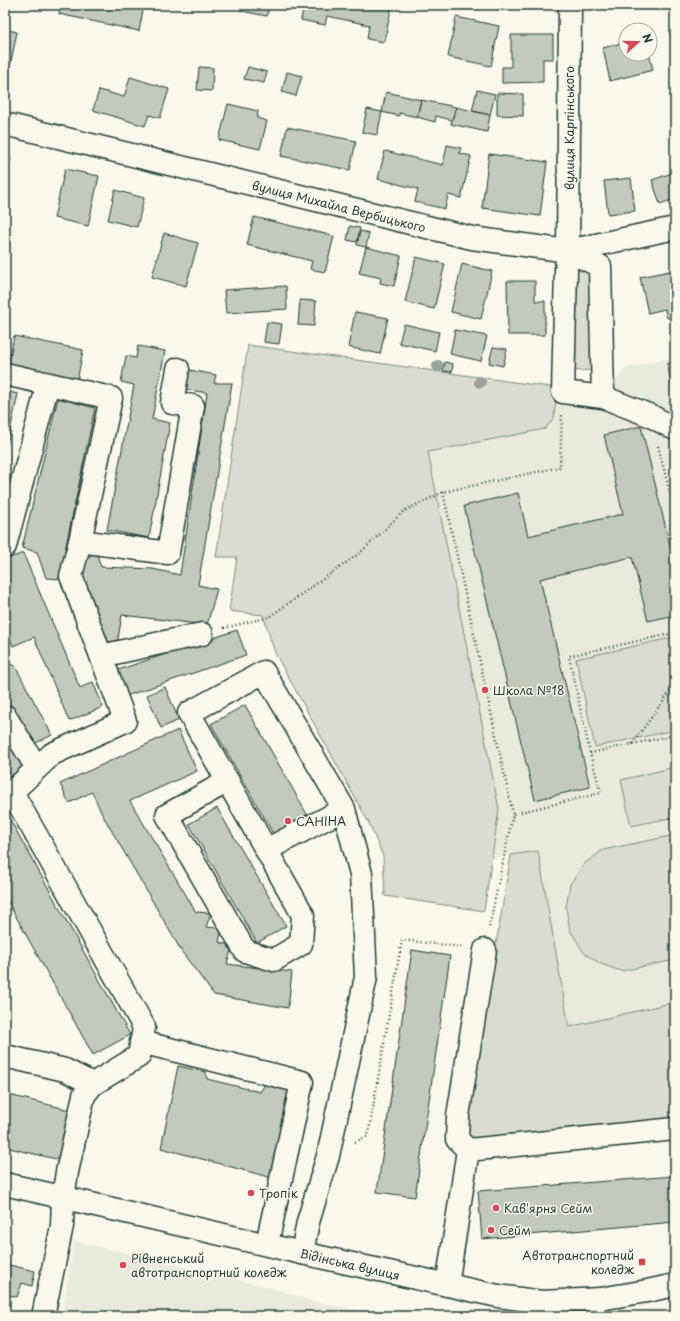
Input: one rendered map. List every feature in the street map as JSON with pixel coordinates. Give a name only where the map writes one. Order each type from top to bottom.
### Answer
[{"type":"street","name":"вулиця Карпінського","points":[[563,392],[566,269],[568,251],[570,5]]},
{"type":"street","name":"вулиця Михайла Вербицького","points":[[5,124],[472,238],[568,251],[675,228]]},
{"type":"street","points":[[568,251],[600,266],[603,397]]},
{"type":"street","points":[[80,541],[168,553],[193,406],[172,403],[178,368]]},
{"type":"street","points":[[5,374],[111,398],[71,576],[125,721],[52,754],[12,792],[144,1027],[139,1056],[93,1084],[84,1095],[66,1172],[62,1226],[43,1316]]},
{"type":"street","points":[[5,546],[48,384]]},
{"type":"street","points":[[563,392],[603,397],[651,416],[675,429]]},
{"type":"street","points":[[101,656],[202,634]]},
{"type":"street","points":[[228,781],[167,815],[245,951],[274,960],[301,944],[303,914],[266,850],[228,781],[189,713],[264,672],[344,809],[361,874],[366,977],[328,1156],[308,1222],[302,1253]]},
{"type":"street","points":[[5,716],[37,768]]},
{"type":"street","points":[[266,850],[344,809]]},
{"type":"street","points":[[468,1150],[457,1139],[458,1116],[485,950]]},
{"type":"street","points":[[141,1042],[302,1082],[267,1244]]},
{"type":"street","points":[[5,1056],[66,1070],[93,1084]]},
{"type":"street","points":[[468,1150],[675,1129]]},
{"type":"street","points":[[447,1285],[468,1150]]},
{"type":"street","name":"Відінська вулиця","points":[[5,1184],[302,1253],[498,1296],[540,1309],[675,1285]]},
{"type":"path","points":[[202,634],[269,618],[360,553],[404,511],[443,492],[560,467],[563,392]]},
{"type":"path","points":[[651,416],[675,512]]},
{"type":"path","points":[[328,1156],[368,1136],[402,940],[485,950],[513,814],[443,492]]},
{"type":"path","points":[[672,499],[675,502]]},
{"type":"path","points":[[513,814],[601,793],[590,753],[569,656],[675,633]]},
{"type":"path","points":[[632,745],[675,685]]},
{"type":"path","points":[[590,753],[675,735]]},
{"type":"shaded area","points":[[572,270],[592,270],[593,370],[573,371]]},
{"type":"shaded area","name":"Школа №18","points":[[248,345],[604,394],[627,368],[675,357],[675,1002],[569,1028],[537,851],[492,858],[484,911],[385,896],[383,856],[369,823],[275,653],[263,615],[229,611],[237,557],[216,557]]},
{"type":"shaded area","points":[[248,345],[557,388],[554,418],[545,429],[428,452],[499,809],[484,911],[385,896],[383,856],[369,823],[275,653],[263,615],[229,611],[237,557],[216,557]]},
{"type":"shaded area","points":[[675,637],[675,730],[595,747],[576,659]]},
{"type":"shaded area","points":[[675,767],[675,817],[631,826],[621,780]]},
{"type":"shaded area","points":[[675,835],[675,960],[621,971],[601,964],[584,953],[570,930],[566,908],[570,884],[584,864],[603,850]]},
{"type":"shaded area","points":[[538,851],[569,1027],[675,1002],[675,1124],[472,1144],[466,1137],[467,1118],[511,855]]},
{"type":"shaded area","name":"Рівненський автотранспортний коледж","points":[[74,1241],[276,1289],[312,1301],[385,1316],[62,1316]]},
{"type":"building","points":[[61,5],[144,5],[139,31],[59,14]]},
{"type":"building","points":[[242,5],[269,5],[267,16],[241,11]]},
{"type":"building","points":[[304,5],[392,5],[384,42],[367,39],[369,25],[327,16],[325,25],[301,20]]},
{"type":"building","points":[[456,17],[499,26],[491,66],[448,57]]},
{"type":"building","points":[[5,29],[17,32],[5,91]]},
{"type":"building","points":[[675,31],[675,52],[670,32]]},
{"type":"building","points":[[511,35],[553,35],[553,59],[543,59],[543,82],[502,83],[502,67],[511,67]]},
{"type":"building","points":[[618,44],[618,62],[651,62],[653,70],[610,81],[603,48]]},
{"type":"building","points":[[199,67],[213,68],[212,91],[197,90]]},
{"type":"building","points":[[248,67],[267,72],[264,83],[244,79]]},
{"type":"building","points":[[287,72],[302,76],[296,96],[282,92]]},
{"type":"building","points":[[130,77],[169,89],[160,118],[149,115],[145,126],[93,110],[99,90],[124,97]]},
{"type":"building","points":[[477,90],[495,94],[490,115],[472,111]]},
{"type":"building","points":[[386,92],[421,100],[417,117],[399,113],[399,116],[382,112]]},
{"type":"building","points":[[497,93],[523,94],[523,116],[497,115]]},
{"type":"building","points":[[421,100],[456,107],[452,120],[436,116],[435,122],[417,117]]},
{"type":"building","points":[[228,104],[258,111],[257,118],[267,121],[260,149],[219,140]]},
{"type":"building","points":[[456,107],[490,115],[487,132],[451,124]]},
{"type":"building","points":[[367,109],[382,112],[377,135],[362,132]]},
{"type":"building","points":[[287,127],[356,141],[350,170],[281,156]]},
{"type":"building","points":[[447,145],[461,148],[459,153],[471,156],[461,198],[448,195],[445,209],[415,202],[418,189],[378,179],[385,151],[443,165]]},
{"type":"building","points":[[489,154],[547,162],[540,216],[482,208]]},
{"type":"building","points":[[5,158],[11,159],[5,180]]},
{"type":"building","points":[[65,169],[99,176],[88,226],[54,218]]},
{"type":"building","points":[[675,172],[675,199],[660,204],[652,180]]},
{"type":"building","points":[[631,178],[635,211],[608,214],[604,181]]},
{"type":"building","points":[[115,190],[144,198],[137,227],[108,220]]},
{"type":"building","points":[[254,217],[334,236],[325,272],[310,269],[312,261],[247,245]]},
{"type":"building","points":[[350,226],[360,228],[357,242],[347,240]]},
{"type":"building","points":[[360,231],[369,233],[366,247],[357,245]]},
{"type":"building","points":[[164,233],[198,243],[186,286],[152,277]]},
{"type":"building","points":[[366,247],[401,256],[394,286],[380,283],[381,278],[359,273]]},
{"type":"building","points":[[416,257],[445,264],[434,309],[405,302]]},
{"type":"building","points":[[462,264],[492,271],[481,319],[451,312]]},
{"type":"building","points":[[675,270],[675,317],[667,318],[665,309],[648,313],[640,277]]},
{"type":"building","points":[[507,281],[535,281],[535,301],[545,301],[545,335],[508,335]]},
{"type":"building","points":[[286,286],[287,309],[226,313],[224,290]]},
{"type":"building","points":[[300,300],[316,301],[314,326],[298,325]]},
{"type":"building","points":[[355,312],[388,318],[380,354],[348,347]]},
{"type":"building","points":[[267,322],[282,324],[279,344],[264,342]]},
{"type":"building","points":[[404,324],[439,332],[435,351],[399,343]]},
{"type":"building","points":[[455,330],[487,336],[481,361],[450,354]]},
{"type":"building","points":[[14,336],[83,350],[77,381],[8,367]]},
{"type":"building","points":[[138,346],[165,351],[152,419],[170,423],[149,538],[107,530],[134,385],[121,382],[126,356],[136,358]]},
{"type":"building","points":[[493,347],[507,349],[503,366],[489,363]]},
{"type":"building","points":[[445,362],[453,364],[452,372],[443,371]]},
{"type":"building","points":[[675,362],[675,391],[673,391],[667,364]]},
{"type":"building","points":[[189,370],[216,375],[214,383],[232,383],[198,585],[217,589],[207,625],[122,615],[117,644],[101,640],[93,603],[77,565],[96,552],[101,567],[153,569],[180,575],[207,393],[185,389]]},
{"type":"building","points":[[5,391],[18,394],[5,454]]},
{"type":"building","points":[[58,398],[95,408],[59,579],[46,578],[37,552],[22,548]]},
{"type":"building","points":[[641,426],[675,566],[675,615],[648,621],[632,557],[540,579],[590,787],[535,800],[464,506],[518,493],[528,536],[623,514],[604,435]]},
{"type":"building","points":[[23,553],[80,688],[93,682],[103,707],[69,721],[34,637],[13,646],[5,626],[5,560]]},
{"type":"building","points":[[237,630],[246,655],[126,696],[118,670]]},
{"type":"building","points":[[5,662],[15,666],[52,735],[36,743],[22,739],[5,710]]},
{"type":"building","points":[[165,687],[179,720],[161,728],[147,695]]},
{"type":"building","points":[[245,705],[308,816],[274,835],[211,724]]},
{"type":"building","points":[[178,730],[197,771],[130,801],[196,912],[211,913],[206,927],[222,928],[219,942],[232,946],[227,964],[292,972],[288,1008],[214,995],[182,952],[102,814],[92,792],[69,803],[60,784]]},
{"type":"building","points":[[5,734],[26,767],[9,777],[5,770]]},
{"type":"building","points":[[217,808],[286,926],[257,943],[189,824]]},
{"type":"building","points":[[8,816],[130,1035],[93,1055],[5,897],[5,817]]},
{"type":"building","points":[[412,950],[450,956],[415,1197],[377,1192]]},
{"type":"building","points":[[178,1066],[206,1072],[207,1079],[260,1092],[265,1084],[290,1090],[276,1179],[161,1148]]},
{"type":"building","points":[[5,1094],[70,1110],[60,1160],[5,1147]]},
{"type":"building","points":[[675,1176],[675,1222],[482,1239],[478,1191]]},
{"type":"building","points":[[5,1264],[35,1271],[32,1286],[22,1283],[17,1297],[5,1294]]},
{"type":"place","name":"Школа №18","points":[[485,690]]},
{"type":"place","name":"САНІНА","points":[[288,821]]},
{"type":"place","name":"Тропік","points":[[251,1193]]},
{"type":"place","name":"Кав'ярня Сейм","points":[[496,1208]]},
{"type":"place","name":"Сейм","points":[[491,1230]]},
{"type":"place","name":"Автотранспортний коледж","points":[[642,1262]]},
{"type":"place","name":"Рівненський автотранспортний коледж","points":[[123,1265]]}]
